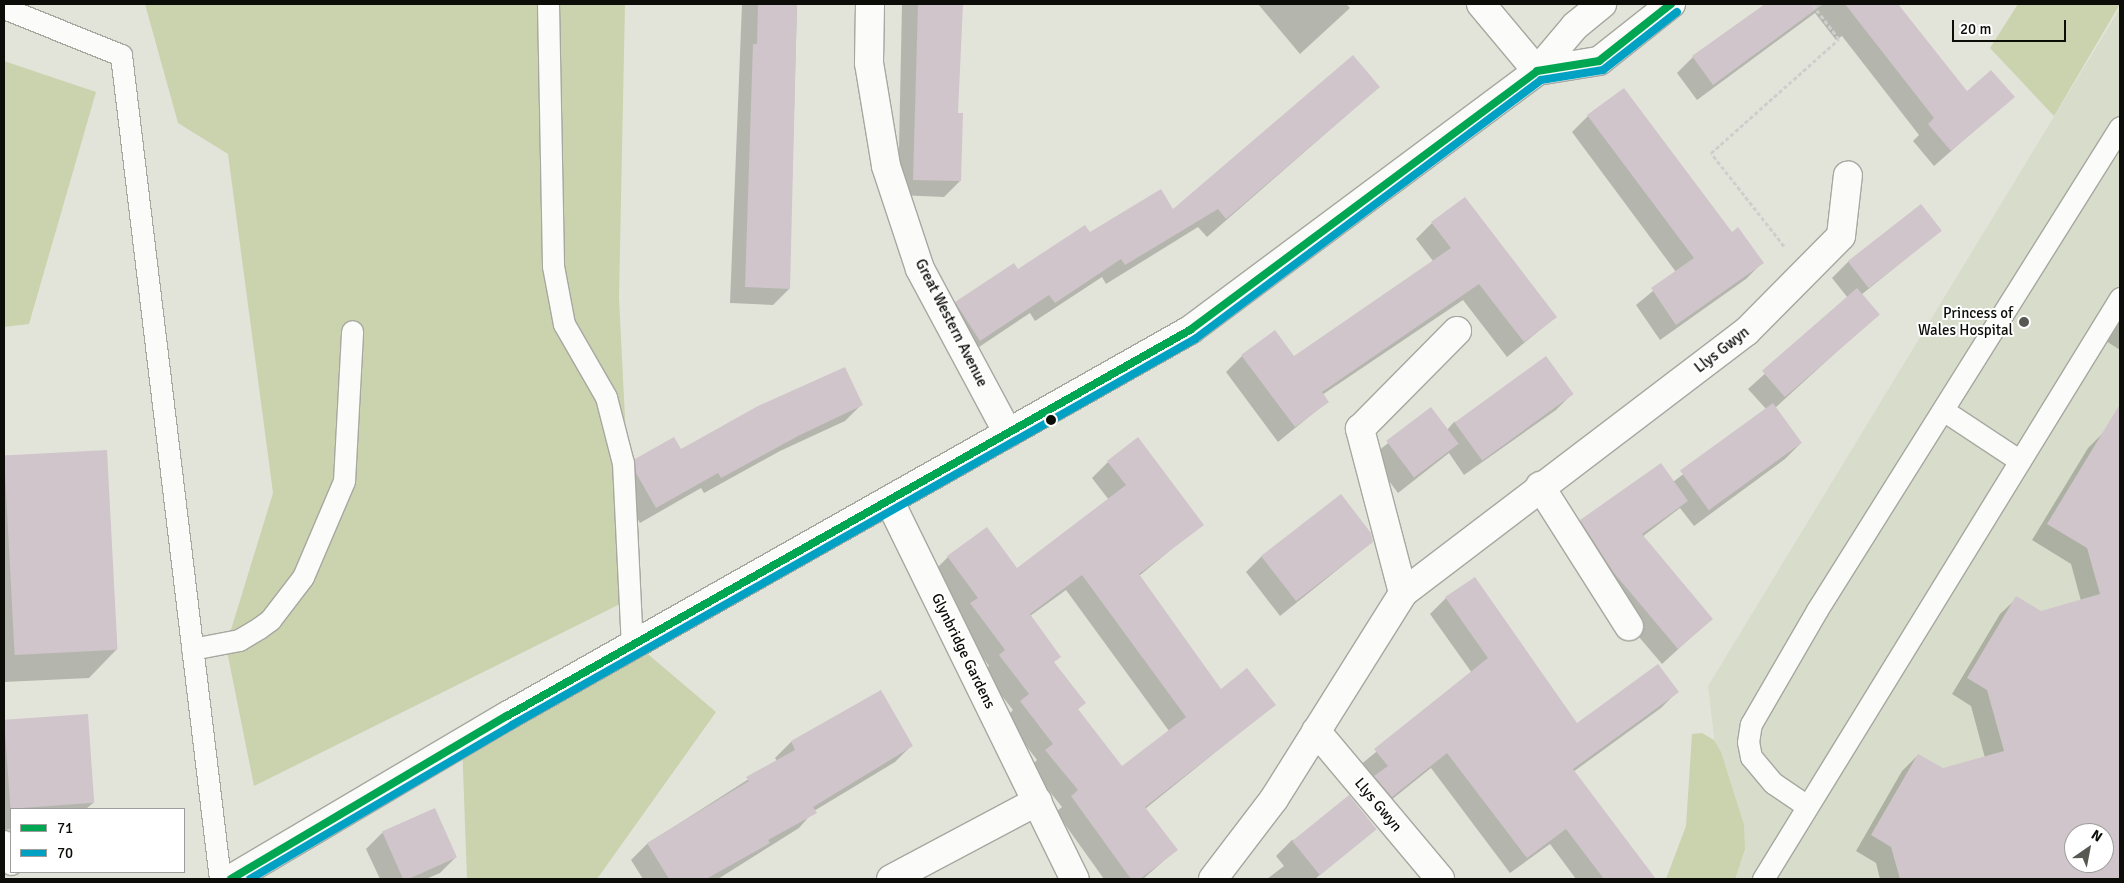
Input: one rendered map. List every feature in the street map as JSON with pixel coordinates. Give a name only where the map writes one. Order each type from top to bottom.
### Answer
[{"type":"street","name":"Great Western Avenue","points":[[870,4],[868,63],[886,166],[920,269],[1008,433]]},
{"type":"street","points":[[1481,4],[1537,71]]},
{"type":"street","points":[[231,879],[632,646],[1190,330],[1537,71],[1575,26],[1602,4]]},
{"type":"street","points":[[1537,71],[1599,61],[1671,4]]},
{"type":"street","name":"Llys Gwyn","points":[[1213,879],[1274,798],[1403,593],[1540,486],[1746,332],[1842,236],[1848,175]]},
{"type":"street","points":[[1403,593],[1360,429],[1457,331]]},
{"type":"street","points":[[1540,486],[1629,626]]},
{"type":"street","name":"Glynbridge Gardens","points":[[889,500],[1075,879]]},
{"type":"street","name":"Llys Gwyn","points":[[1316,731],[1440,879]]},
{"type":"street","points":[[891,879],[1038,801]]},
{"type":"lane","points":[[548,4],[553,266],[564,324],[606,397],[623,463],[632,646]]},
{"type":"lane","points":[[4,8],[122,55],[220,879]]},
{"type":"lane","points":[[1807,806],[1773,783],[1751,757],[1748,742],[1751,724],[1817,610],[2120,127]]},
{"type":"lane","points":[[1763,879],[2120,298]]},
{"type":"lane","points":[[192,649],[239,640],[259,628],[270,620],[303,577],[344,481],[352,331]]},
{"type":"lane","points":[[1943,410],[2020,460]]},
{"type":"lane","points":[[4,840],[10,861]]},
{"type":"path","points":[[1805,273],[1711,153],[1839,38],[1812,4]]},
{"type":"shaded area","name":"Princess of Wales Hospital","points":[[2120,8],[2120,879],[1711,879],[1727,848],[1708,686]]},
{"type":"green space","points":[[145,4],[625,4],[619,298],[634,597],[254,786],[226,646],[273,493],[228,154],[178,123]]},
{"type":"green space","points":[[2018,4],[2120,4],[2054,116],[1990,48]]},
{"type":"green space","points":[[4,61],[96,92],[29,324],[4,327]]},
{"type":"green space","points":[[636,644],[716,712],[597,879],[467,879],[462,742]]},
{"type":"green space","points":[[1702,733],[1714,740],[1721,752],[1744,825],[1745,849],[1735,879],[1666,879],[1686,826],[1692,734]]},
{"type":"building","points":[[758,4],[797,4],[790,289],[745,287],[753,44],[757,44]]},
{"type":"building","points":[[918,4],[963,4],[958,113],[963,113],[961,181],[913,180]]},
{"type":"building","points":[[1765,4],[1823,4],[1713,85],[1692,56]]},
{"type":"building","points":[[1845,4],[1898,4],[1967,91],[1991,70],[2015,97],[1951,151],[1928,124],[1934,118]]},
{"type":"building","points":[[1353,55],[1380,87],[1226,219],[1218,209],[1125,265],[1121,259],[1055,303],[1049,295],[980,341],[955,302],[1014,263],[1018,269],[1085,225],[1090,232],[1161,189],[1173,209]]},
{"type":"building","points":[[1624,88],[1732,232],[1738,227],[1764,263],[1676,325],[1651,288],[1694,258],[1587,115]]},
{"type":"building","points":[[1465,197],[1557,317],[1524,342],[1479,284],[1322,392],[1329,402],[1295,427],[1241,355],[1275,330],[1294,356],[1451,248],[1431,222]]},
{"type":"building","points":[[1921,204],[1942,231],[1869,288],[1848,261]]},
{"type":"building","points":[[1857,288],[1880,314],[1785,397],[1762,371]]},
{"type":"building","points":[[1546,356],[1574,394],[1482,460],[1455,422]]},
{"type":"building","points":[[845,367],[863,405],[798,436],[721,478],[718,473],[656,508],[636,473],[635,459],[674,437],[681,449],[758,406]]},
{"type":"building","points":[[1773,403],[1802,443],[1709,510],[1680,471]]},
{"type":"building","points":[[2120,404],[2120,879],[1900,879],[1891,847],[1871,835],[1918,754],[1943,768],[2004,751],[1987,690],[1967,678],[2016,596],[2041,611],[2100,594],[2087,548],[2047,524]]},
{"type":"building","points":[[1431,407],[1459,444],[1414,477],[1386,441]]},
{"type":"building","points":[[1138,437],[1204,525],[1139,574],[1221,689],[1247,668],[1276,705],[1145,807],[1178,850],[1140,879],[1131,879],[1071,796],[1078,790],[1045,750],[1053,744],[1020,701],[1029,694],[999,655],[1005,650],[970,603],[978,598],[947,556],[987,527],[1017,568],[1126,485],[1107,461]],"holes":[[[1082,575],[1186,717],[1122,766],[1078,709],[1086,703],[1054,662],[1061,657],[1030,614]]]},
{"type":"building","points":[[107,450],[117,650],[15,655],[4,455]]},
{"type":"building","points":[[1661,463],[1688,501],[1642,534],[1713,619],[1678,649],[1614,573],[1580,520]]},
{"type":"building","points":[[1341,494],[1371,533],[1373,542],[1296,601],[1261,556]]},
{"type":"building","points":[[1475,577],[1577,723],[1658,664],[1679,692],[1573,769],[1656,879],[1604,879],[1566,829],[1527,858],[1447,753],[1392,797],[1374,776],[1388,766],[1374,749],[1488,658],[1445,597]]},
{"type":"building","points":[[881,690],[913,746],[813,807],[817,813],[768,840],[770,843],[706,879],[669,879],[647,843],[749,781],[746,777],[795,750],[791,741]]},
{"type":"building","points":[[88,714],[94,803],[10,808],[4,720]]},
{"type":"building","points":[[1349,795],[1377,829],[1320,875],[1292,841]]},
{"type":"building","points":[[435,808],[457,857],[408,879],[403,879],[382,832]]},
{"type":"transit line","name":"71","points":[[231,879],[507,716],[1190,330],[1537,71],[1599,61],[1671,4]]},
{"type":"transit line","name":"70","points":[[250,879],[512,725],[1195,339],[1541,80],[1603,70],[1677,12]]},
{"type":"place","name":"Princess of Wales Hospital","points":[[2024,322]]}]
